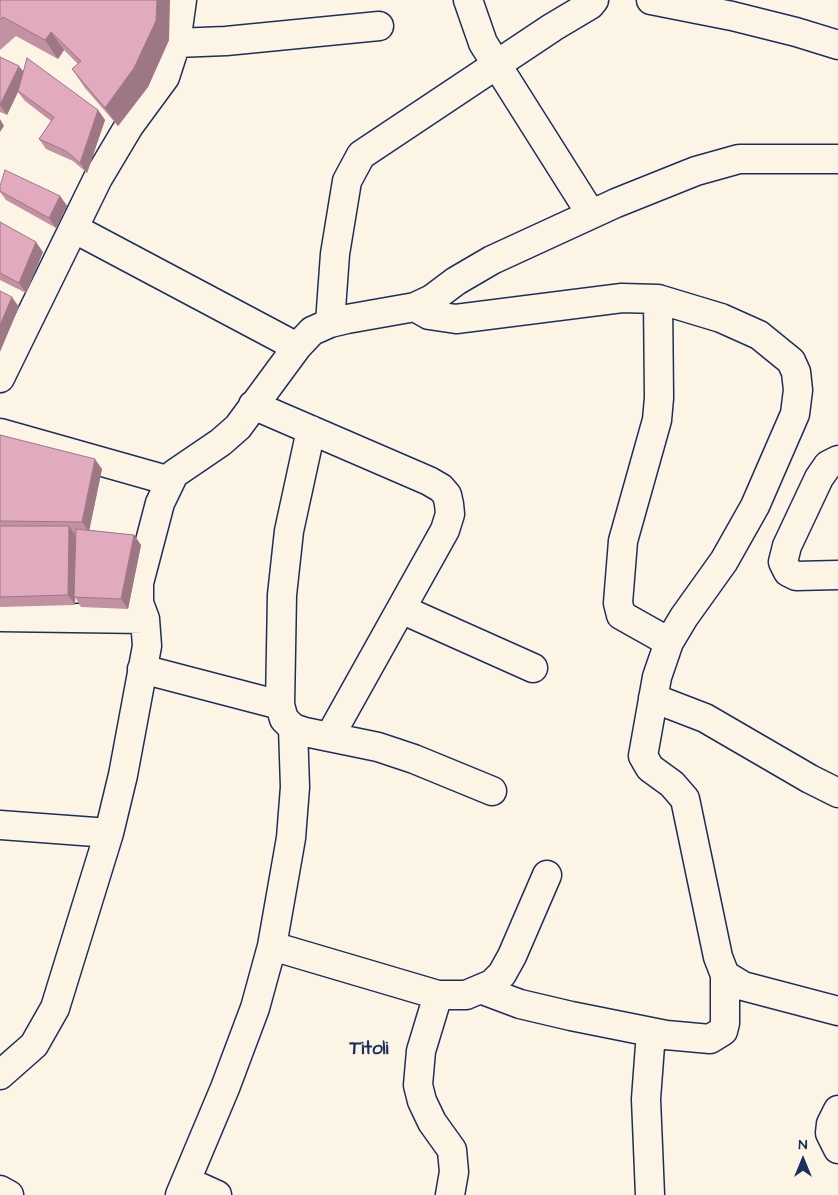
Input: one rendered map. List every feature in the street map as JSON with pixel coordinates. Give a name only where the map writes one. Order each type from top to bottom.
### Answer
[{"type":"street","points":[[0,378],[107,163],[129,126],[165,77],[176,43],[182,0]]},
{"type":"street","points":[[468,0],[480,36],[496,64],[591,214]]},
{"type":"street","points":[[330,323],[335,254],[347,181],[352,168],[361,155],[376,143],[496,64],[590,5],[594,0]]},
{"type":"street","points":[[651,0],[769,25],[838,45]]},
{"type":"street","points":[[176,43],[226,41],[380,26]]},
{"type":"street","points":[[0,1075],[34,1045],[54,1008],[109,833],[123,775],[147,646],[145,619],[139,603],[139,583],[160,503],[170,481],[183,466],[221,442],[238,427],[297,347],[312,331],[330,323],[414,307],[432,299],[456,281],[492,260],[591,214],[696,171],[739,159],[838,159]]},
{"type":"street","points":[[74,228],[297,347]]},
{"type":"street","points":[[414,307],[429,315],[456,319],[612,299],[658,299],[714,315],[759,335],[791,361],[796,372],[798,390],[795,414],[755,506],[724,561],[684,617],[669,642],[653,698],[642,756],[650,768],[672,784],[685,799],[716,948],[725,975],[725,1023],[723,1031],[717,1036],[700,1039],[651,1032],[520,1004],[480,989]]},
{"type":"street","points":[[658,299],[659,398],[657,420],[623,541],[618,602],[621,615],[669,642]]},
{"type":"street","points":[[253,406],[429,481],[441,488],[447,495],[450,514],[445,530],[330,736]]},
{"type":"street","points":[[217,1195],[183,1188],[225,1088],[255,1008],[272,946],[291,838],[295,787],[287,717],[282,595],[288,540],[311,430]]},
{"type":"street","points":[[0,434],[170,481]]},
{"type":"street","points":[[838,460],[828,465],[819,478],[787,546],[783,562],[788,572],[796,576],[838,575]]},
{"type":"street","points":[[401,609],[533,668]]},
{"type":"street","points":[[0,617],[145,619]]},
{"type":"street","points":[[142,669],[287,717],[330,736],[414,759],[492,791]]},
{"type":"street","points":[[653,698],[705,718],[810,779],[838,793]]},
{"type":"street","points":[[0,825],[109,833]]},
{"type":"street","points":[[272,946],[438,995],[455,997],[492,984],[502,974],[512,956],[547,875]]},
{"type":"street","points":[[725,975],[743,986],[838,1011]]},
{"type":"street","points":[[438,995],[421,1051],[418,1084],[422,1101],[432,1122],[452,1150],[454,1172],[450,1195]]},
{"type":"street","points":[[650,1195],[646,1099],[651,1032]]},
{"type":"street","points":[[838,1110],[834,1116],[830,1133],[838,1149]]},
{"type":"street","points":[[0,1190],[9,1195]]},
{"type":"building","points":[[0,0],[157,0],[156,21],[134,68],[105,108],[72,69],[81,61],[51,32],[45,40],[3,17],[0,20]]},
{"type":"building","points":[[0,57],[19,66],[0,105]]},
{"type":"building","points":[[27,58],[98,110],[80,163],[66,151],[39,139],[54,117],[18,91]]},
{"type":"building","points":[[5,170],[60,196],[49,218],[0,191]]},
{"type":"building","points":[[0,222],[36,242],[19,283],[0,273]]},
{"type":"building","points":[[0,291],[12,297],[0,325]]},
{"type":"building","points":[[0,435],[95,459],[82,522],[0,521]]},
{"type":"building","points":[[0,526],[69,526],[68,595],[0,597]]},
{"type":"building","points":[[76,529],[134,535],[121,599],[74,597]]},
{"type":"district","name":"Titoli","points":[[369,1050]]}]
